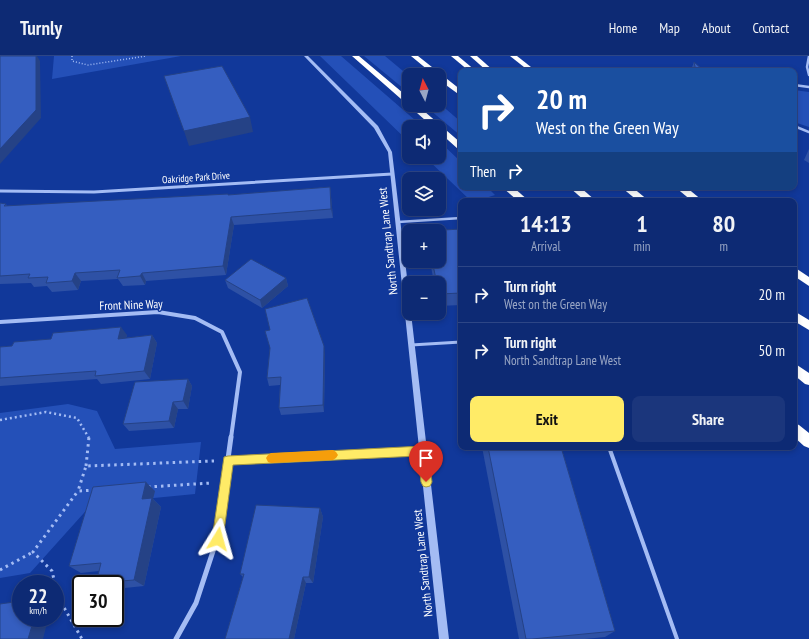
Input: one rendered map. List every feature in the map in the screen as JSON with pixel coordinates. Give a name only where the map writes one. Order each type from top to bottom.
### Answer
[{"type":"highway","points":[[355,56],[402,96]]},
{"type":"highway","points":[[414,56],[428,68]]},
{"type":"highway","points":[[454,56],[469,68]]},
{"type":"highway","points":[[473,56],[487,68]]},
{"type":"highway","points":[[514,56],[529,68]]},
{"type":"highway","points":[[446,82],[458,92]]},
{"type":"highway","points":[[420,112],[429,120]]},
{"type":"highway","points":[[446,135],[458,145]]},
{"type":"highway","points":[[511,190],[520,198]]},
{"type":"highway","points":[[578,190],[587,198]]},
{"type":"highway","points":[[630,190],[640,198]]},
{"type":"highway","points":[[684,190],[694,198]]},
{"type":"highway","points":[[797,274],[809,282]]},
{"type":"highway","points":[[797,317],[809,326]]},
{"type":"highway","points":[[797,370],[809,380]]},
{"type":"highway","points":[[797,432],[809,442]]},
{"type":"street","name":"North Sandtrap Lane West","points":[[306,56],[376,126],[390,152],[444,639]]},
{"type":"street","points":[[809,56],[807,67],[809,75]]},
{"type":"street","points":[[797,85],[809,87]]},
{"type":"street","points":[[797,127],[809,132]]},
{"type":"street","name":"Oakridge Park Drive","points":[[0,191],[94,192],[392,174]]},
{"type":"street","name":"Front Nine Way","points":[[0,322],[158,312],[194,318],[222,332],[240,372],[218,539],[196,603],[176,639]]},
{"type":"street","points":[[228,460],[423,451]]},
{"type":"lane","points":[[398,222],[458,218]]},
{"type":"lane","points":[[411,345],[458,342]]},
{"type":"lane","points":[[609,450],[677,639]]},
{"type":"path","points":[[72,56],[72,61],[88,65],[146,56]]},
{"type":"path","points":[[0,420],[46,412],[77,418],[89,436],[86,466],[78,491],[33,552],[0,570]]},
{"type":"path","points":[[86,466],[228,460]]},
{"type":"path","points":[[140,488],[225,482]]},
{"type":"path","points":[[78,491],[102,490]]},
{"type":"path","points":[[33,552],[52,571],[53,575]]},
{"type":"path","points":[[64,608],[82,639]]},
{"type":"shaded area","points":[[54,56],[181,56],[52,79]]},
{"type":"shaded area","points":[[320,56],[341,56],[402,109],[402,112],[406,112],[415,120],[402,120],[402,135]]},
{"type":"shaded area","points":[[364,56],[385,56],[402,70],[402,87]]},
{"type":"shaded area","points":[[797,90],[809,92],[809,127],[797,123]]},
{"type":"shaded area","points":[[446,109],[458,119],[458,133],[446,123],[446,120],[442,120],[432,112],[446,112]]},
{"type":"shaded area","points":[[446,148],[458,159],[458,189],[446,177],[446,172],[441,172],[432,164],[446,164]]},
{"type":"shaded area","points":[[460,190],[490,190],[495,195],[486,198],[468,198]]},
{"type":"shaded area","points":[[68,404],[97,411],[115,449],[201,442],[195,494],[92,504],[30,573],[0,578],[0,413]]},
{"type":"building","points":[[0,56],[36,56],[36,110],[0,149]]},
{"type":"building","points":[[694,62],[701,68],[695,68]]},
{"type":"building","points":[[222,66],[250,117],[184,131],[164,76]]},
{"type":"building","points":[[330,187],[331,209],[231,217],[223,266],[142,273],[140,276],[117,278],[120,270],[75,273],[72,281],[46,283],[48,277],[28,278],[30,274],[0,276],[0,203],[6,204],[4,206],[228,195]]},
{"type":"building","points":[[458,229],[458,293],[446,294],[446,276],[435,276],[434,268],[446,268],[446,230]]},
{"type":"building","points":[[251,259],[286,278],[260,300],[225,280]]},
{"type":"building","points":[[307,298],[324,346],[323,405],[279,408],[281,377],[267,378],[270,348],[265,331],[270,330],[265,309]]},
{"type":"building","points":[[121,327],[118,339],[152,335],[144,371],[95,376],[96,371],[0,378],[0,347],[12,346],[14,342],[51,339],[53,333]]},
{"type":"building","points":[[188,379],[183,401],[173,402],[169,421],[123,424],[135,382]]},
{"type":"building","points":[[489,450],[562,450],[615,631],[526,639]]},
{"type":"building","points":[[146,482],[142,499],[152,498],[134,580],[124,581],[124,575],[98,575],[101,563],[69,566],[93,487]]},
{"type":"building","points":[[256,505],[320,508],[309,577],[303,577],[289,639],[225,639],[244,574],[240,574]]},
{"type":"building","points":[[12,602],[12,627],[32,627],[28,639],[0,639],[0,604]]},
{"type":"slow traffic","points":[[271,458],[333,455]]},
{"type":"route","points":[[218,539],[228,460],[423,451],[426,482]]}]
